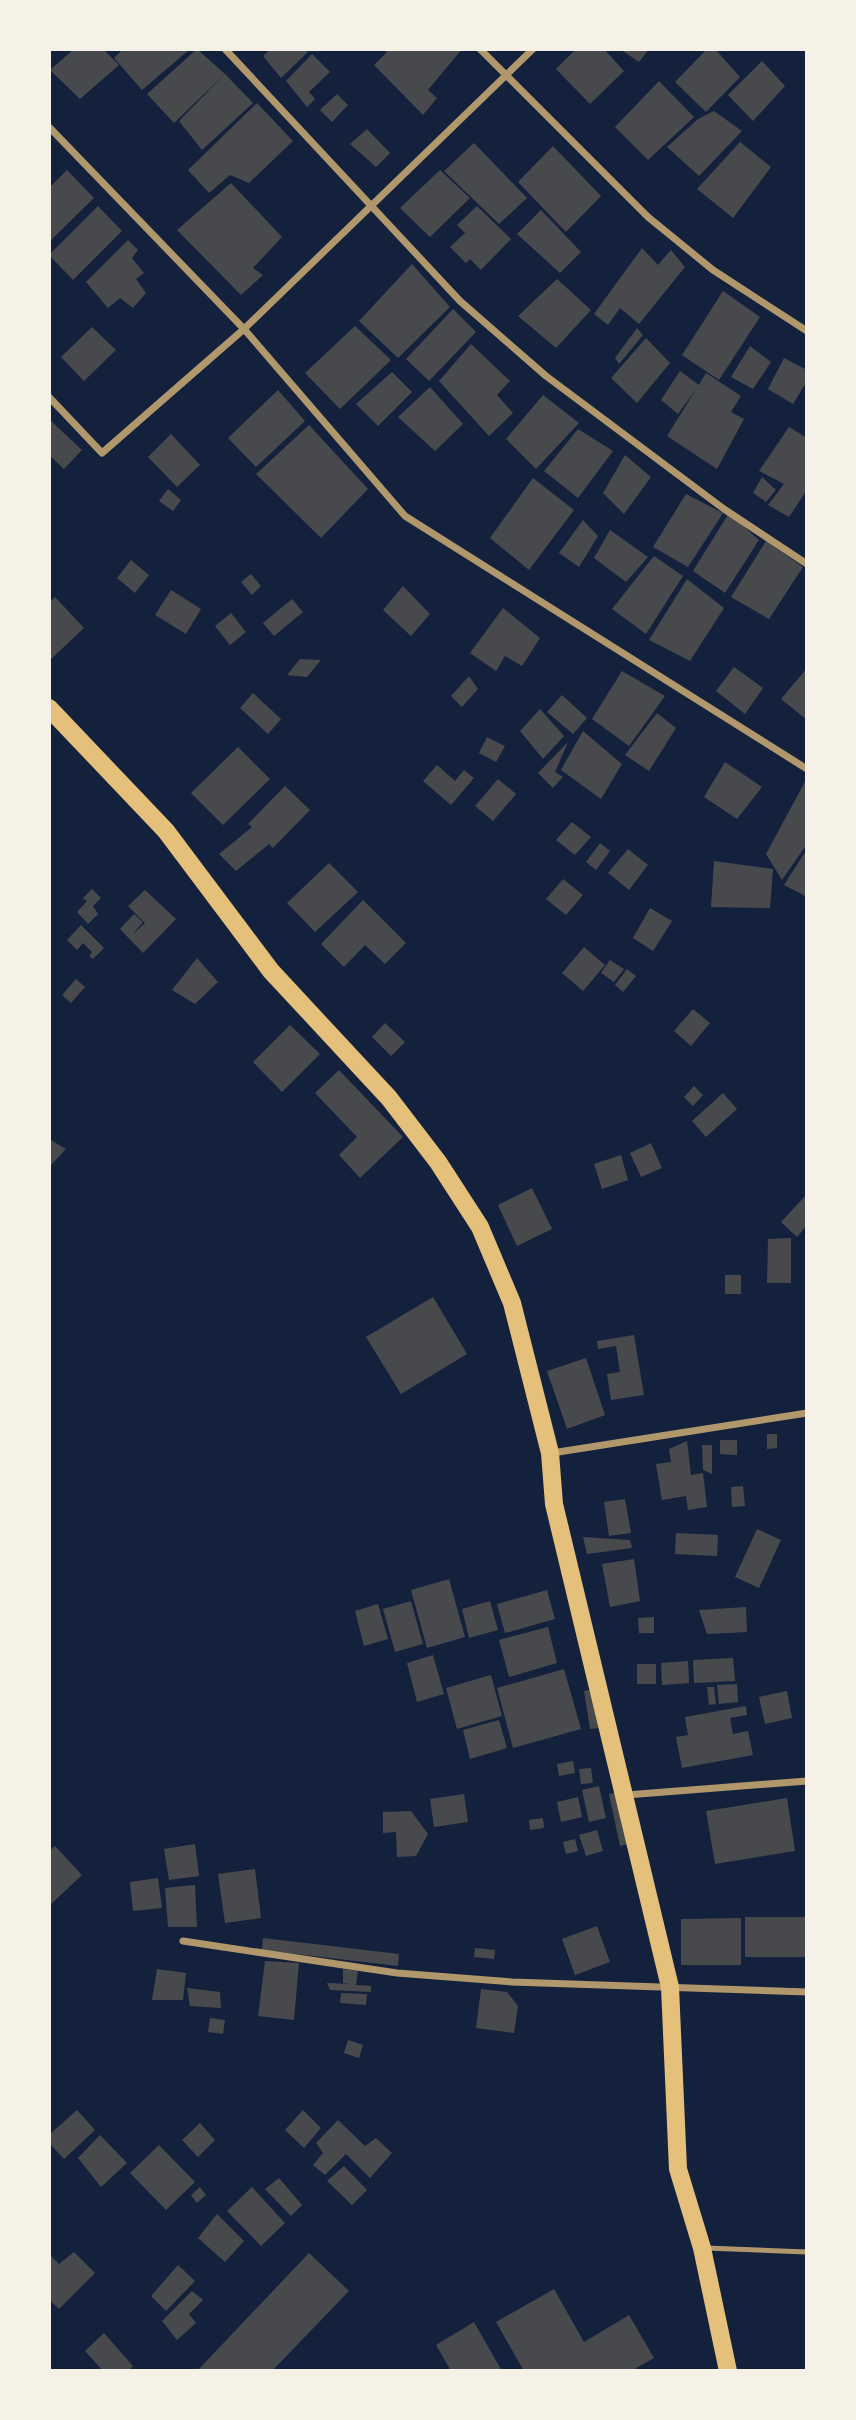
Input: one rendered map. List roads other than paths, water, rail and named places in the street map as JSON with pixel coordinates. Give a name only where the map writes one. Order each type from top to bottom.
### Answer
[{"type":"main road","points":[[49,708],[166,831],[271,971],[389,1098],[438,1162],[480,1227],[512,1303],[550,1453],[554,1504],[670,1987],[678,2169],[702,2248],[728,2371]]},
{"type":"street","points":[[225,49],[375,206],[460,301],[546,376],[724,509],[807,564]]},
{"type":"street","points":[[480,49],[648,217],[713,270],[807,331]]},
{"type":"street","points":[[49,397],[102,453],[244,330],[375,206],[533,49]]},
{"type":"street","points":[[49,127],[244,330],[405,516],[807,769]]},
{"type":"street","points":[[550,1453],[807,1413]]},
{"type":"street","points":[[626,1795],[807,1781]]},
{"type":"street","points":[[183,1941],[397,1973],[512,1982],[807,1992]]},
{"type":"lane","points":[[702,2248],[807,2252]]}]
